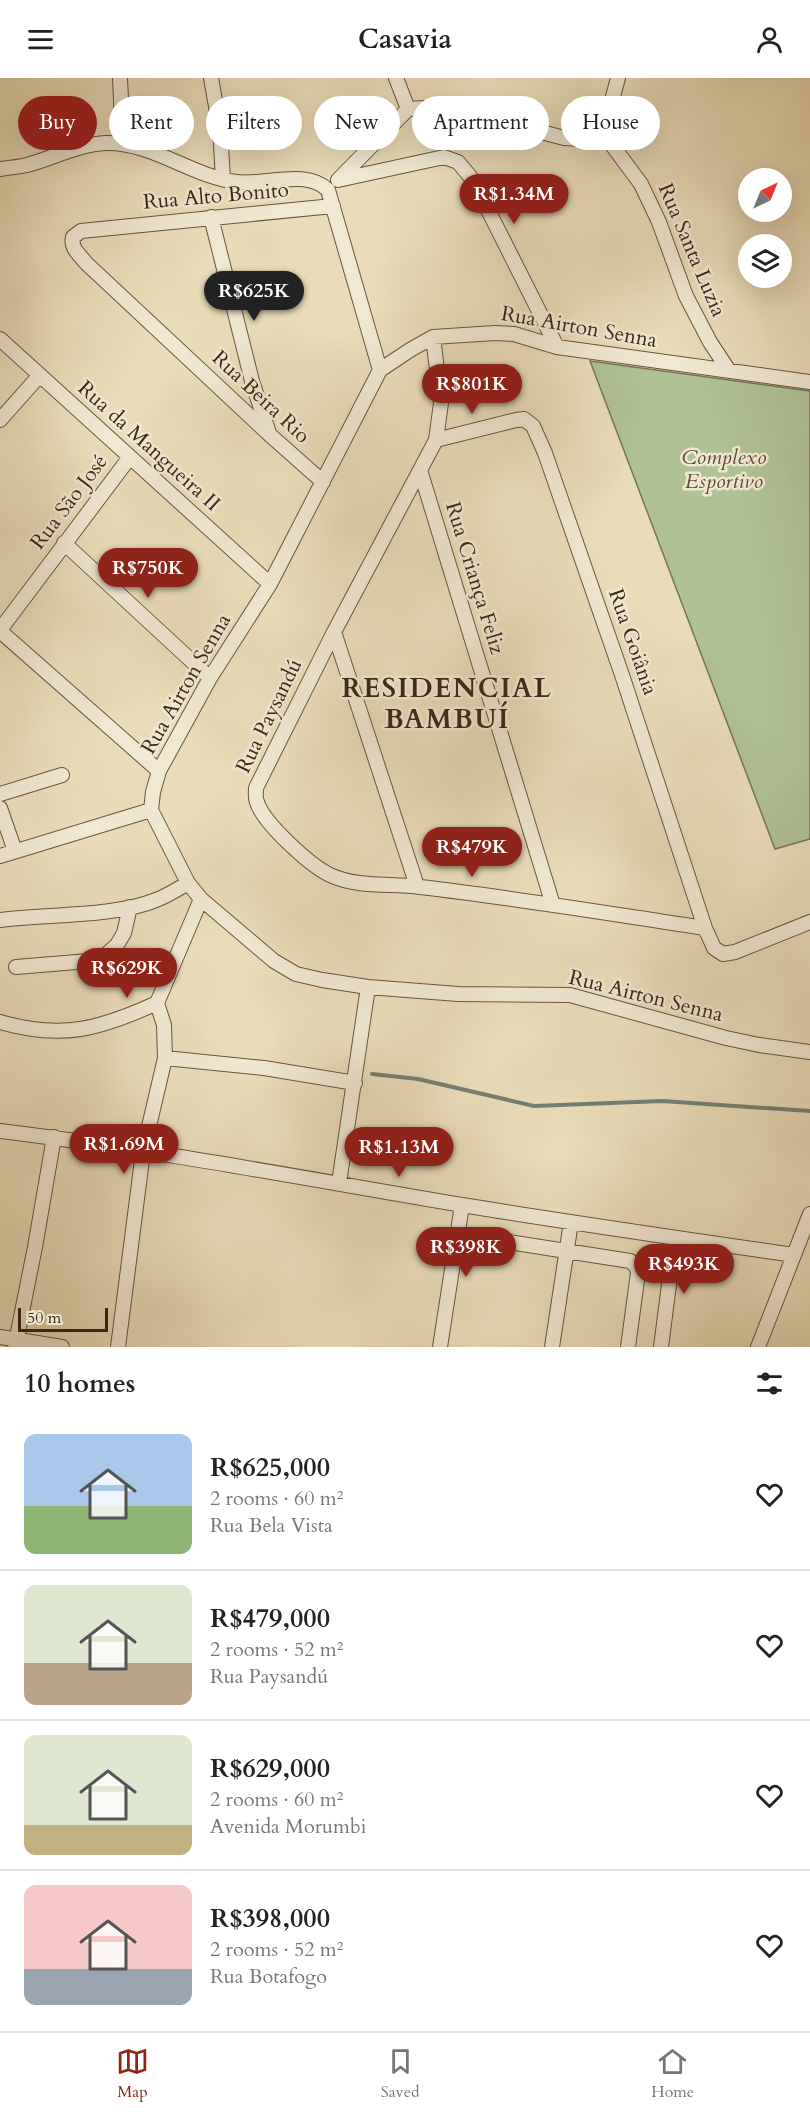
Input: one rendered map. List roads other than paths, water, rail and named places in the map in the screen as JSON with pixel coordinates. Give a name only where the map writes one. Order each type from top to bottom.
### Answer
[{"type":"street","points":[[120,78],[121,96]]},
{"type":"street","points":[[211,78],[220,129],[223,179]]},
{"type":"street","points":[[396,78],[408,109]]},
{"type":"street","points":[[612,96],[618,78]]},
{"type":"street","points":[[380,370],[333,206],[333,185],[408,109],[425,108],[470,113],[561,137]]},
{"type":"street","points":[[0,169],[25,166],[87,146],[109,143]]},
{"type":"street","points":[[140,150],[223,179],[248,184],[304,179],[333,185],[434,159],[444,158],[458,162],[473,180],[557,347]]},
{"type":"street","name":"Rua Santa Luzia","points":[[616,150],[641,184],[659,222],[686,296],[710,342],[729,371]]},
{"type":"street","name":"Rua Alto Bonito","points":[[103,228],[333,206]]},
{"type":"street","points":[[211,217],[252,381],[270,435]]},
{"type":"street","name":"Rua Beira Rio","points":[[103,228],[76,233],[71,242],[74,249],[86,263],[322,482]]},
{"type":"street","name":"Rua Airton Senna","points":[[810,382],[557,347],[514,334],[467,333],[433,338],[410,350],[380,370],[270,584],[210,678],[159,771],[153,792],[152,810],[188,883],[201,899],[274,961],[296,974],[368,987],[458,994],[570,995],[726,1038],[810,1052]]},
{"type":"street","name":"Rua Paysandú","points":[[433,338],[441,403],[436,440],[334,632],[256,788],[256,802],[265,818],[285,840],[315,866],[330,875],[351,882],[417,886],[705,928]]},
{"type":"street","name":"Rua da Mangueira II","points":[[0,339],[270,584]]},
{"type":"street","points":[[0,420],[39,376]]},
{"type":"street","name":"Rua Goiânia","points":[[436,440],[516,420],[524,419],[533,426],[545,453],[622,675],[705,928],[714,948],[723,954],[735,952],[810,922]]},
{"type":"street","name":"Rua São José","points":[[0,630],[130,457]]},
{"type":"street","name":"Rua Criança Feliz","points":[[420,470],[553,905]]},
{"type":"street","points":[[64,543],[210,678]]},
{"type":"street","points":[[0,630],[159,771]]},
{"type":"street","points":[[334,632],[417,886]]},
{"type":"street","points":[[0,794],[62,775]]},
{"type":"street","points":[[0,808],[15,851]]},
{"type":"street","points":[[0,856],[152,810]]},
{"type":"street","points":[[0,921],[130,907],[154,901],[188,883]]},
{"type":"street","points":[[118,1347],[142,1152],[165,1058],[164,1025],[157,1003],[201,899]]},
{"type":"street","points":[[16,967],[89,961],[105,956],[117,945],[124,933],[130,907]]},
{"type":"street","points":[[339,1183],[368,987]]},
{"type":"street","points":[[0,1022],[22,1028],[58,1032],[96,1027],[134,1014],[157,1003]]},
{"type":"street","points":[[165,1058],[264,1068],[355,1083]]},
{"type":"street","points":[[0,1131],[54,1137],[462,1205],[794,1255]]},
{"type":"street","points":[[15,1343],[54,1137]]},
{"type":"street","points":[[440,1347],[462,1205]]},
{"type":"street","points":[[758,1347],[810,1214]]},
{"type":"street","points":[[552,1347],[571,1222]]},
{"type":"street","points":[[457,1234],[630,1261],[636,1266],[638,1273],[628,1347]]},
{"type":"street","points":[[661,1347],[675,1238]]},
{"type":"street","points":[[0,1337],[15,1343],[62,1347]]},
{"type":"waterway","points":[[372,1074],[418,1079],[534,1106],[662,1101],[810,1111]]},
{"type":"district","name":"RESIDENCIAL BAMBUÍ","points":[[447,704]]},
{"type":"park label","name":"Complexo Esportivo","points":[[724,469]]}]
